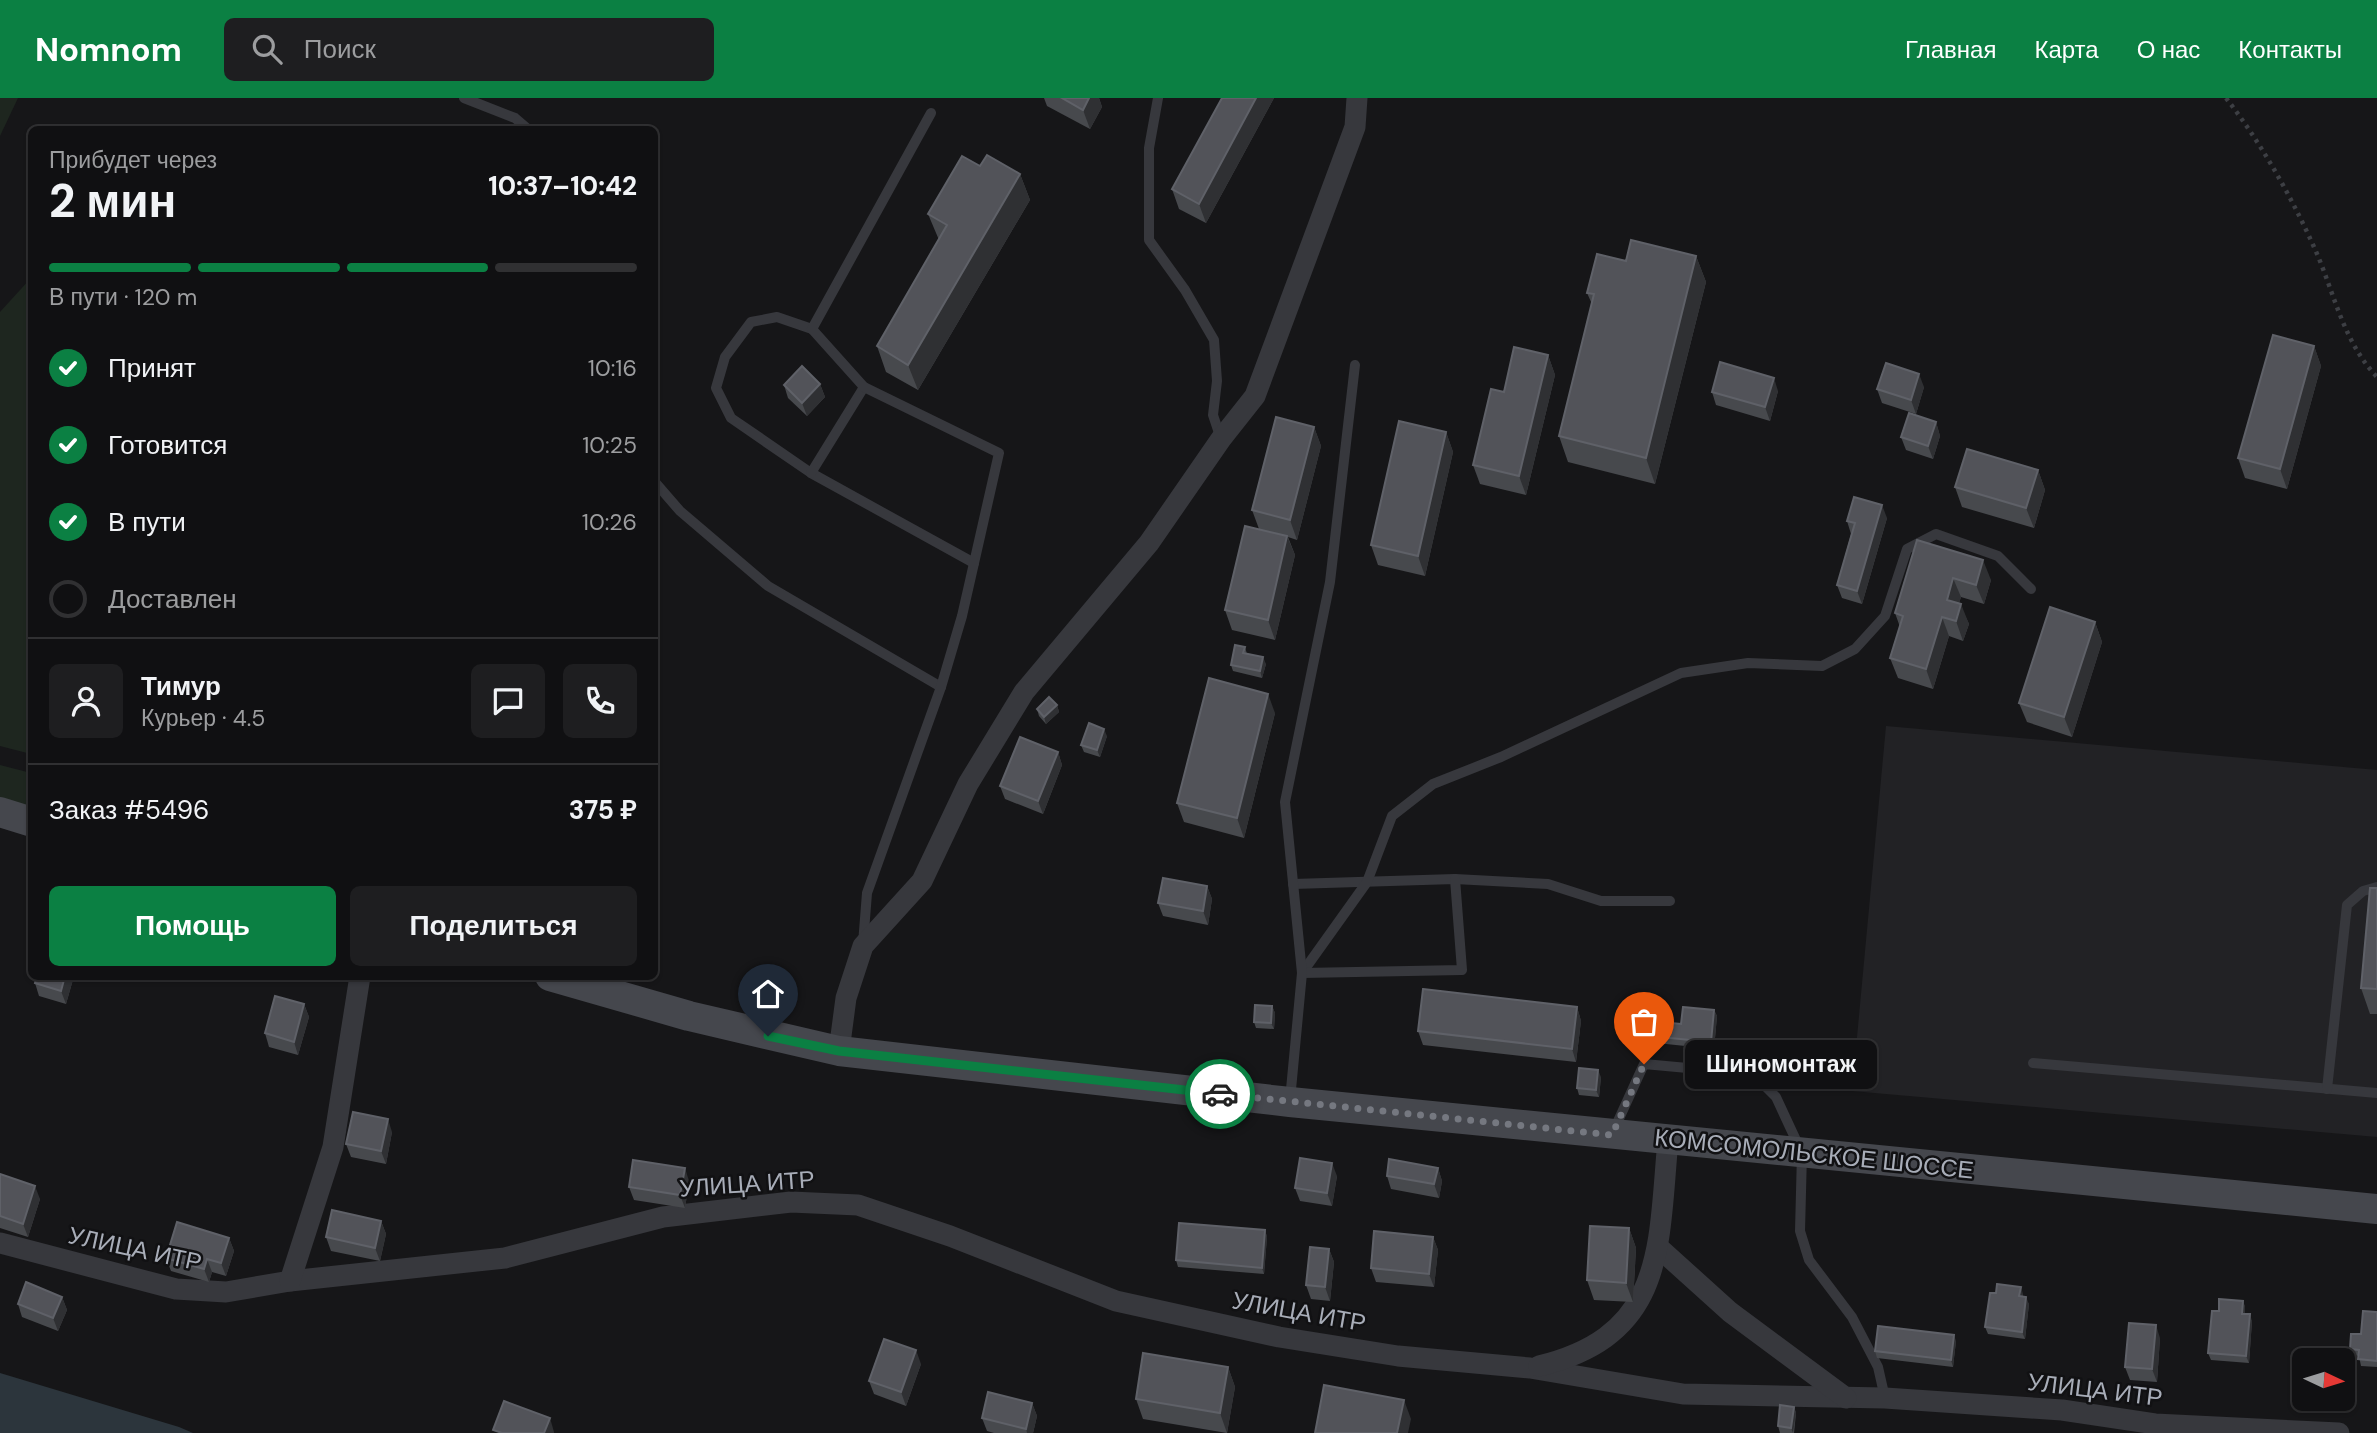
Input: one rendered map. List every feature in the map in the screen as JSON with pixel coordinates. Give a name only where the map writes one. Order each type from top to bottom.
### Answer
[{"type":"main road","points":[[0,812],[28,821]]},
{"type":"main road","name":"КОМСОМОЛЬСКОЕ ШОССЕ","points":[[564,980],[689,1016],[839,1051],[1290,1102],[2377,1209]]},
{"type":"street","points":[[839,1051],[846,998],[863,946],[922,881],[968,784],[1024,692],[1149,543],[1221,439],[1255,396],[1355,127],[1357,98]]},
{"type":"street","points":[[290,1281],[333,1147],[359,980]]},
{"type":"street","name":"УЛИЦА ИТР","points":[[1530,1368],[1573,1358],[1610,1337],[1636,1308],[1649,1280],[1659,1243],[1668,1140]]},
{"type":"street","name":"УЛИЦА ИТР","points":[[0,1243],[176,1289],[226,1293],[290,1281],[505,1258],[663,1217],[790,1202],[858,1205],[950,1236],[1116,1301],[1319,1344],[1398,1356],[1530,1368],[1683,1394],[1885,1398],[2062,1410],[2155,1429],[2339,1433]]},
{"type":"street","points":[[1659,1243],[1730,1312],[1846,1398]]},
{"type":"lane","points":[[464,98],[515,118],[524,126]]},
{"type":"lane","points":[[1158,98],[1149,148],[1149,240],[1185,290],[1214,340],[1217,381],[1213,415],[1221,439]]},
{"type":"lane","points":[[812,328],[931,113]]},
{"type":"lane","points":[[863,946],[867,892],[941,687],[974,563],[999,453],[864,387],[812,328],[777,317],[751,322],[725,357],[716,388],[731,418],[811,473],[974,563]]},
{"type":"lane","points":[[1290,1102],[1301,973],[1285,802],[1330,582],[1355,365]]},
{"type":"lane","points":[[811,473],[864,387]]},
{"type":"lane","points":[[658,486],[680,511],[768,586],[941,687]]},
{"type":"lane","points":[[1301,973],[1367,882],[1392,816],[1433,784],[1501,757],[1681,673],[1748,663],[1822,666],[1855,649],[1885,615],[1907,549],[1936,534],[1998,556],[2031,589]]},
{"type":"lane","points":[[1293,884],[1455,879],[1548,884],[1601,901],[1670,901]]},
{"type":"lane","points":[[1301,973],[1462,970],[1455,879]]},
{"type":"lane","points":[[2327,1088],[2347,905],[2363,891],[2377,887]]},
{"type":"lane","points":[[2033,1063],[2377,1093]]},
{"type":"lane","points":[[1612,1135],[1644,1064],[1753,1074],[1776,1097],[1802,1153],[1800,1231],[1809,1260],[1852,1317],[1878,1367],[1885,1398]]},
{"type":"path","points":[[2226,98],[2252,131],[2278,177],[2315,248],[2333,303],[2364,363],[2377,377]]},
{"type":"shaded area","points":[[0,98],[18,98],[0,136]]},
{"type":"shaded area","points":[[28,281],[28,753],[0,746],[0,312]]},
{"type":"shaded area","points":[[1886,726],[2377,770],[2377,1137],[1852,1091]]},
{"type":"shaded area","points":[[0,765],[28,772],[28,808],[0,799]]},
{"type":"shaded area","points":[[0,1373],[179,1427],[193,1433],[0,1433]]},
{"type":"building","points":[[1062,98],[1089,98],[1083,110]]},
{"type":"building","points":[[1222,98],[1256,98],[1199,204],[1172,189]]},
{"type":"building","points":[[987,155],[1020,174],[908,365],[877,346],[947,225],[928,214],[962,156],[980,166]]},
{"type":"building","points":[[1631,240],[1696,256],[1646,458],[1559,436],[1594,294],[1587,293],[1597,254],[1626,261]]},
{"type":"building","points":[[2273,335],[2314,346],[2280,469],[2238,458]]},
{"type":"building","points":[[1514,347],[1548,355],[1519,476],[1473,465],[1491,389],[1504,392]]},
{"type":"building","points":[[1720,362],[1774,378],[1765,407],[1712,392]]},
{"type":"building","points":[[1886,363],[1919,374],[1911,400],[1877,389]]},
{"type":"building","points":[[802,366],[820,384],[802,403],[784,385]]},
{"type":"building","points":[[1909,413],[1936,422],[1928,446],[1901,437]]},
{"type":"building","points":[[1276,417],[1314,427],[1290,520],[1252,510]]},
{"type":"building","points":[[1399,421],[1446,432],[1418,556],[1371,545]]},
{"type":"building","points":[[1967,449],[2038,470],[2026,508],[1955,487]]},
{"type":"building","points":[[1854,497],[1882,505],[1857,591],[1837,585],[1855,523],[1847,521]]},
{"type":"building","points":[[1245,526],[1287,536],[1268,620],[1225,610]]},
{"type":"building","points":[[1917,540],[1983,560],[1976,585],[1953,578],[1947,600],[1961,604],[1956,621],[1942,617],[1926,669],[1890,658],[1903,616],[1895,613]]},
{"type":"building","points":[[2050,607],[2095,622],[2064,717],[2019,703]]},
{"type":"building","points":[[1235,645],[1245,647],[1243,653],[1263,657],[1260,671],[1231,665]]},
{"type":"building","points":[[1209,678],[1268,694],[1237,818],[1177,803]]},
{"type":"building","points":[[1049,697],[1057,705],[1044,717],[1037,709]]},
{"type":"building","points":[[1089,723],[1104,729],[1097,750],[1081,745]]},
{"type":"building","points":[[1020,737],[1058,752],[1038,801],[1000,786]]},
{"type":"building","points":[[1163,878],[1207,886],[1203,911],[1158,903]]},
{"type":"building","points":[[2370,888],[2377,888],[2377,989],[2361,988]]},
{"type":"building","points":[[36,980],[64,980],[61,991],[35,983]]},
{"type":"building","points":[[1423,989],[1577,1007],[1572,1049],[1418,1031]]},
{"type":"building","points":[[275,996],[304,1004],[294,1042],[265,1033]]},
{"type":"building","points":[[1255,1005],[1272,1006],[1271,1023],[1254,1022]]},
{"type":"building","points":[[1683,1007],[1714,1010],[1711,1042],[1639,1035],[1641,1020],[1681,1024]]},
{"type":"building","points":[[1636,1039],[1646,1040],[1645,1050],[1635,1050]]},
{"type":"building","points":[[1579,1068],[1598,1070],[1596,1090],[1577,1088]]},
{"type":"building","points":[[353,1112],[388,1119],[381,1151],[346,1144]]},
{"type":"building","points":[[1300,1158],[1332,1163],[1327,1193],[1295,1188]]},
{"type":"building","points":[[1389,1159],[1438,1168],[1434,1184],[1387,1176]]},
{"type":"building","points":[[633,1160],[685,1168],[680,1195],[629,1187]]},
{"type":"building","points":[[0,1174],[35,1186],[23,1224],[0,1216]]},
{"type":"building","points":[[332,1210],[381,1221],[375,1248],[326,1237]]},
{"type":"building","points":[[177,1222],[229,1238],[221,1263],[207,1259],[204,1269],[166,1258]]},
{"type":"building","points":[[1179,1223],[1265,1230],[1262,1268],[1176,1260]]},
{"type":"building","points":[[1590,1226],[1629,1228],[1626,1283],[1587,1280]]},
{"type":"building","points":[[1374,1231],[1433,1237],[1429,1274],[1371,1268]]},
{"type":"building","points":[[1310,1247],[1329,1249],[1325,1287],[1306,1285]]},
{"type":"building","points":[[26,1282],[62,1297],[53,1318],[18,1304]]},
{"type":"building","points":[[1997,1284],[2021,1287],[2019,1296],[2026,1297],[2022,1332],[1985,1327],[1990,1293],[1996,1293]]},
{"type":"building","points":[[2219,1299],[2243,1301],[2242,1314],[2250,1314],[2246,1356],[2208,1353],[2212,1311],[2219,1311]]},
{"type":"building","points":[[2363,1311],[2377,1312],[2377,1361],[2358,1359],[2359,1350],[2350,1348],[2351,1334],[2361,1334]]},
{"type":"building","points":[[2129,1323],[2156,1325],[2152,1369],[2125,1367]]},
{"type":"building","points":[[1878,1326],[1954,1335],[1951,1360],[1875,1351]]},
{"type":"building","points":[[884,1339],[916,1350],[901,1392],[869,1381]]},
{"type":"building","points":[[1143,1353],[1228,1367],[1220,1413],[1136,1399]]},
{"type":"building","points":[[1324,1385],[1404,1400],[1397,1433],[1315,1433]]},
{"type":"building","points":[[988,1392],[1032,1403],[1026,1429],[982,1418]]},
{"type":"building","points":[[504,1401],[550,1418],[544,1433],[502,1433],[493,1430]]},
{"type":"building","points":[[1780,1405],[1794,1407],[1791,1428],[1778,1426]]},
{"type":"way so far","points":[[1220,1094],[1612,1135],[1644,1064]]},
{"type":"place","name":"Шиномонтаж","points":[[1644,1064]]},
{"type":"route","points":[[768,1036],[839,1051],[1220,1094]]}]
